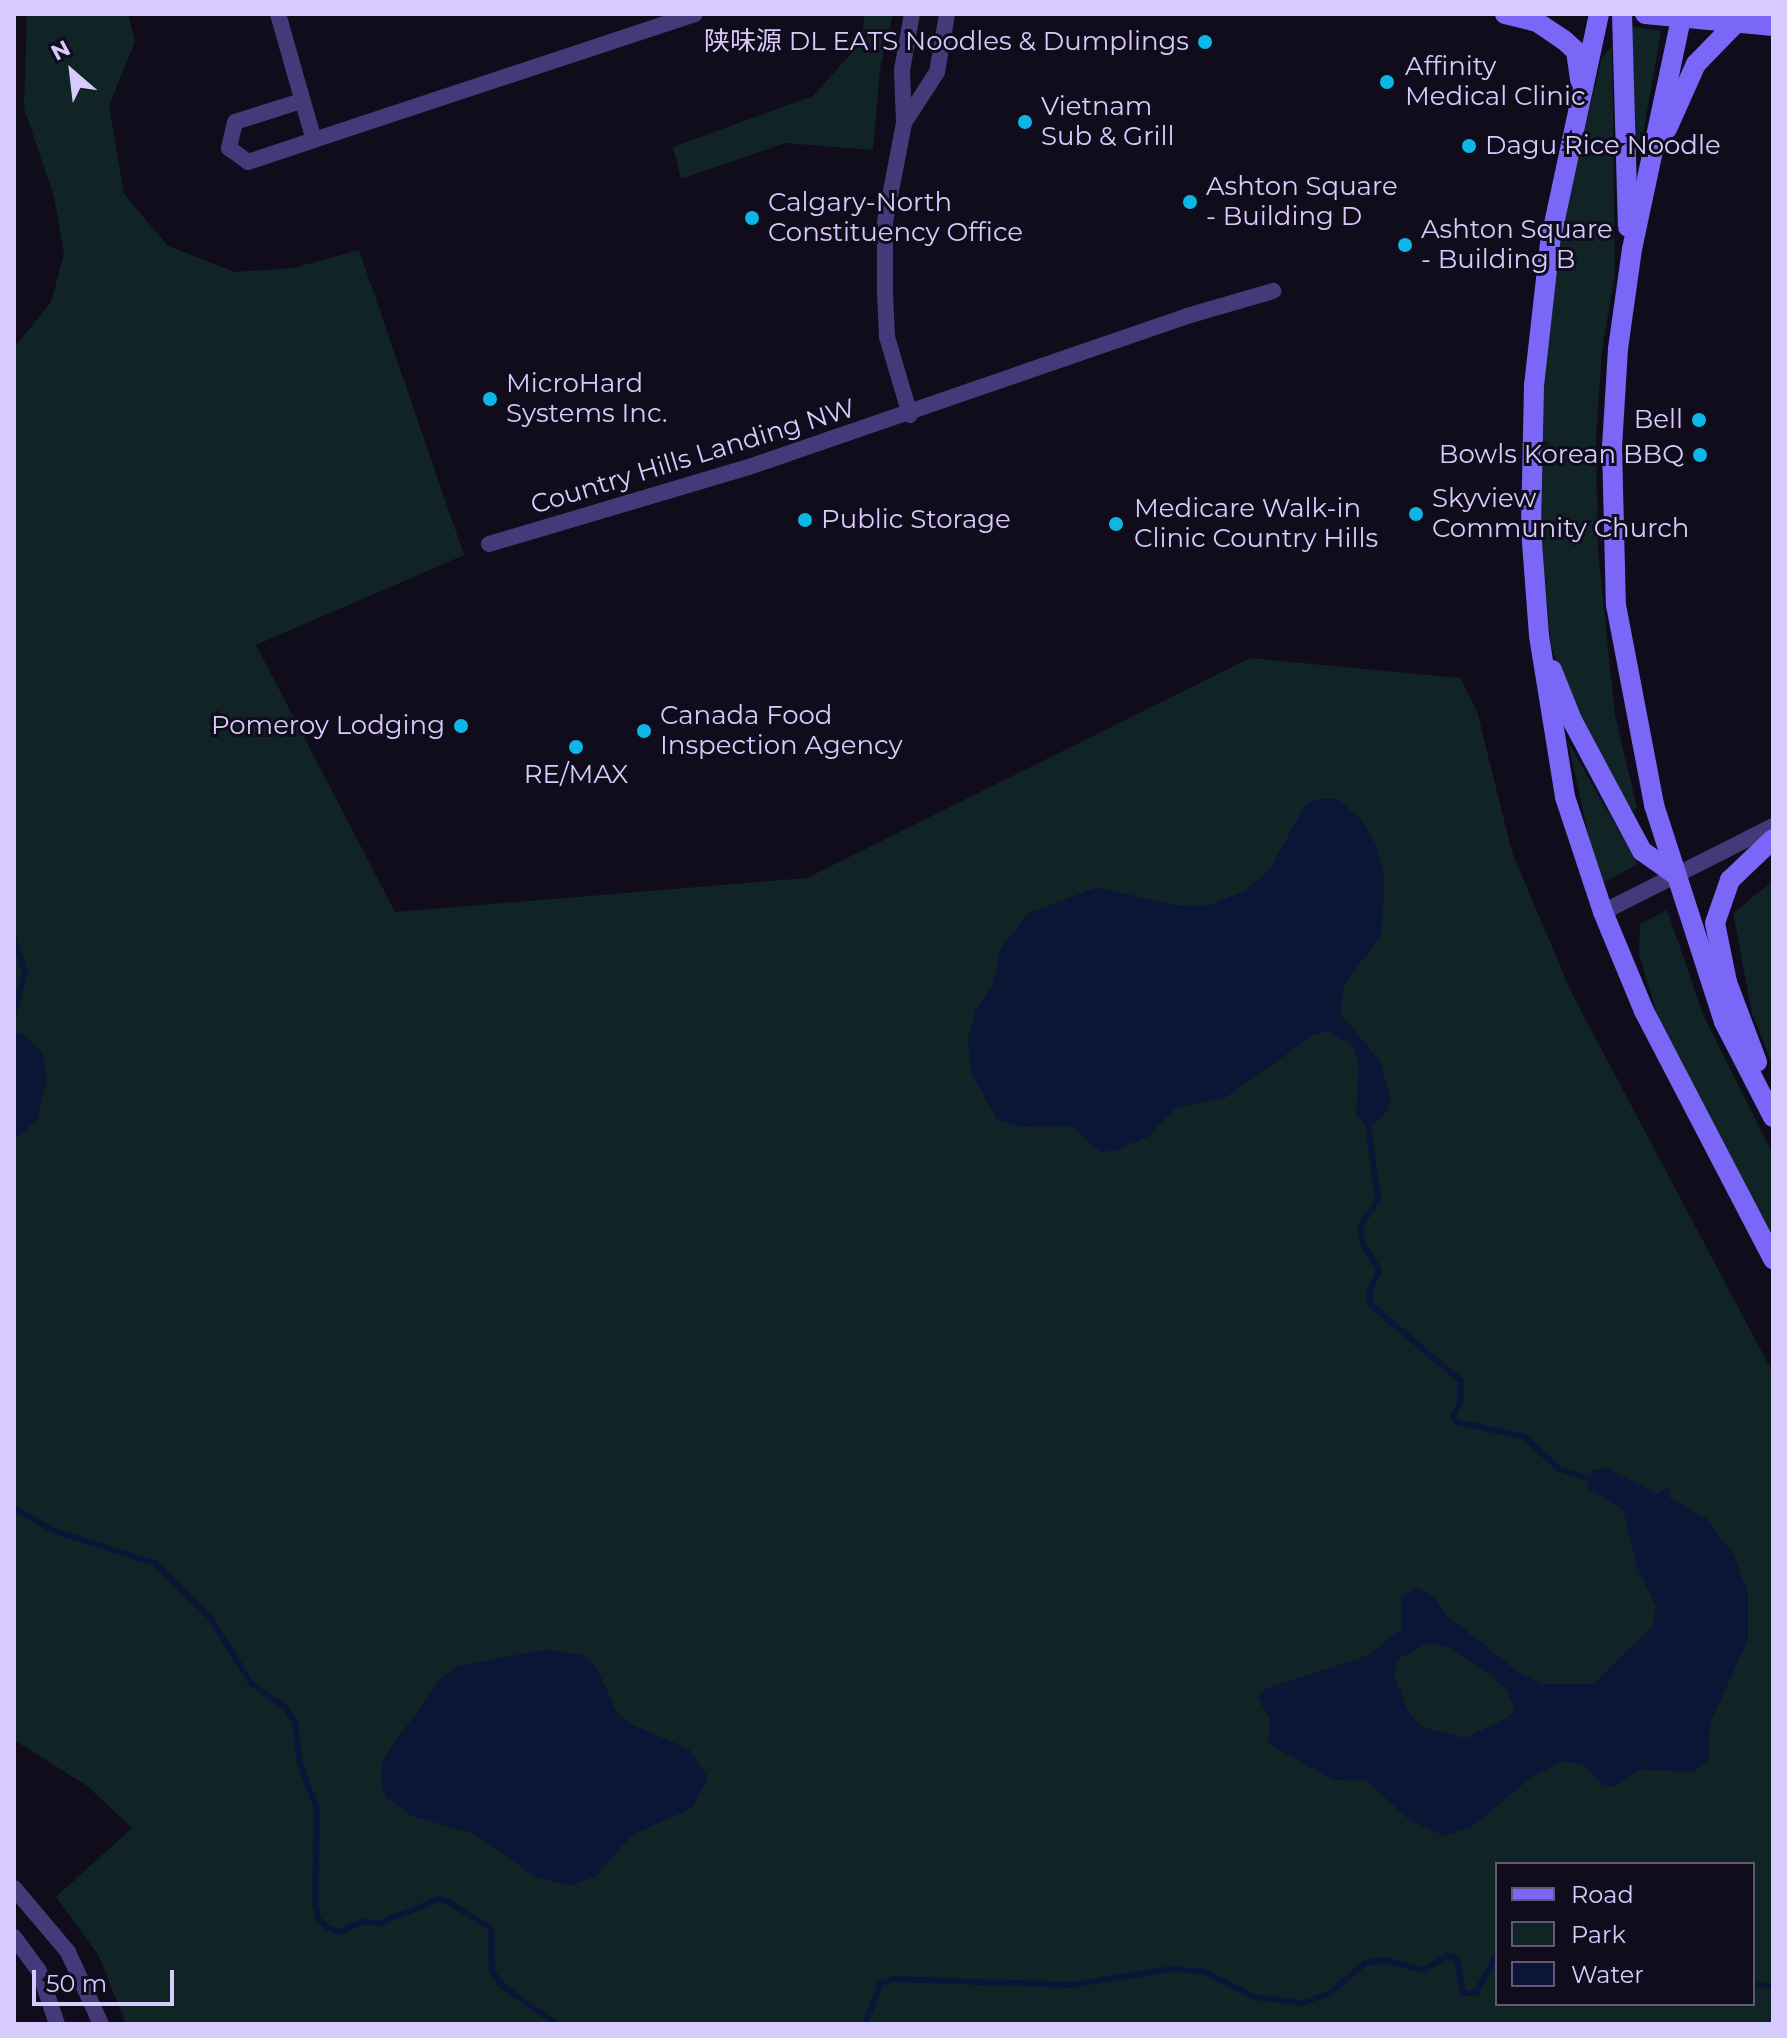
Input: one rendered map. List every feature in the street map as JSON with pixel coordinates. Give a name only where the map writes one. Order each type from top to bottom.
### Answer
[{"type":"main road","points":[[1505,14],[1537,22],[1576,51],[1582,96]]},
{"type":"main road","points":[[1599,14],[1550,243],[1534,385],[1531,529],[1539,636],[1565,797],[1603,912],[1644,1011],[1773,1259]]},
{"type":"main road","points":[[1622,14],[1629,267]]},
{"type":"main road","points":[[1645,14],[1680,16],[1733,26],[1773,26]]},
{"type":"main road","points":[[1680,16],[1629,267],[1612,446],[1616,605],[1640,749],[1676,875],[1724,1022],[1770,1111]]},
{"type":"main road","points":[[1645,185],[1696,64],[1733,26]]},
{"type":"main road","points":[[1539,636],[1572,720],[1642,851],[1676,875]]},
{"type":"main road","points":[[1770,1111],[1762,1075],[1723,969],[1715,923],[1730,880],[1773,839]]},
{"type":"street","points":[[278,14],[314,140]]},
{"type":"street","points":[[301,101],[235,122],[229,148],[248,162],[695,14]]},
{"type":"street","points":[[910,415],[887,337],[885,222],[904,123],[902,70],[912,14]]},
{"type":"street","points":[[904,123],[937,72],[947,14]]},
{"type":"street","name":"Country Hills Landing NW","points":[[489,544],[610,511],[910,415],[1187,316],[1273,291]]},
{"type":"street","points":[[1603,912],[1773,826]]},
{"type":"street","points":[[14,1888],[68,1952],[101,2024]]},
{"type":"street","points":[[14,1937],[39,1971],[57,2024]]},
{"type":"green space","points":[[27,14],[128,14],[135,42],[109,105],[124,194],[168,246],[235,272],[293,268],[359,250],[464,555],[256,645],[395,912],[807,878],[1250,658],[1460,678],[1477,711],[1512,852],[1571,992],[1773,1373],[1773,2024],[126,2024],[99,1956],[56,1897],[132,1828],[86,1785],[14,1740],[14,348],[51,302],[64,254],[54,197],[24,108]]},
{"type":"green space","points":[[865,14],[893,14],[880,69],[873,150],[785,143],[681,179],[673,147],[813,96],[860,44]]},
{"type":"green space","points":[[1629,26],[1661,31],[1641,145],[1635,141]]},
{"type":"green space","points":[[1612,47],[1615,273],[1602,350],[1596,437],[1598,551],[1615,715],[1637,808],[1628,812],[1563,683],[1551,645],[1537,485],[1542,369],[1555,259],[1602,57]]},
{"type":"green space","points":[[1568,742],[1638,864],[1605,882],[1595,865]]},
{"type":"green space","points":[[1773,881],[1773,1066],[1752,1013],[1733,913]]},
{"type":"green space","points":[[1667,910],[1704,1017],[1773,1154],[1773,1240],[1660,1025],[1639,954],[1640,924]]},
{"type":"water","points":[[1319,799],[1337,799],[1360,818],[1376,845],[1385,877],[1381,936],[1345,983],[1340,1013],[1380,1061],[1391,1100],[1386,1113],[1375,1124],[1363,1123],[1356,1115],[1359,1065],[1352,1045],[1328,1031],[1312,1036],[1225,1098],[1175,1108],[1149,1136],[1117,1150],[1100,1152],[1071,1126],[1020,1127],[997,1120],[971,1072],[968,1038],[976,1009],[992,986],[1001,949],[1028,913],[1098,887],[1173,905],[1208,906],[1246,890],[1270,869],[1305,805]]},
{"type":"water","points":[[22,1033],[43,1053],[47,1080],[37,1120],[14,1140],[14,1034]]},
{"type":"water","points":[[1605,1467],[1657,1493],[1670,1487],[1669,1497],[1707,1519],[1733,1554],[1748,1592],[1748,1640],[1710,1724],[1709,1760],[1694,1772],[1640,1770],[1613,1787],[1603,1785],[1582,1765],[1564,1761],[1532,1777],[1471,1827],[1444,1836],[1409,1820],[1365,1779],[1334,1780],[1268,1744],[1270,1718],[1257,1697],[1264,1689],[1369,1655],[1401,1629],[1402,1598],[1416,1587],[1435,1597],[1444,1613],[1518,1672],[1543,1684],[1593,1684],[1652,1627],[1656,1608],[1637,1566],[1623,1509],[1587,1488],[1592,1470]],"holes":[[[1426,1643],[1446,1646],[1486,1671],[1506,1690],[1515,1709],[1509,1717],[1465,1738],[1422,1727],[1408,1711],[1394,1675],[1397,1660]]]},
{"type":"water","points":[[547,1649],[584,1655],[597,1668],[616,1711],[630,1724],[689,1749],[708,1778],[692,1808],[632,1835],[596,1876],[570,1886],[535,1877],[474,1834],[411,1816],[386,1797],[382,1784],[381,1765],[393,1745],[439,1681],[455,1667]]},
{"type":"waterway","points":[[14,938],[25,972],[14,1014]]},
{"type":"waterway","points":[[1368,1124],[1378,1199],[1360,1227],[1362,1242],[1379,1270],[1369,1294],[1371,1305],[1461,1381],[1461,1400],[1453,1418],[1457,1422],[1525,1437],[1558,1468],[1587,1478]]},
{"type":"waterway","points":[[14,1508],[54,1531],[155,1563],[210,1617],[251,1683],[286,1708],[295,1723],[300,1764],[317,1809],[315,1902],[318,1919],[339,1932],[363,1922],[380,1923],[439,1899],[448,1902],[491,1928],[492,1971],[501,1985],[557,2024]]},
{"type":"waterway","points":[[865,2024],[880,1984],[893,1979],[1070,1985],[1172,1969],[1205,1972],[1255,1997],[1302,2003],[1330,1993],[1365,1963],[1385,1960],[1423,1970],[1447,1956],[1457,1959],[1463,1993],[1476,1993],[1495,1958]]},
{"type":"waterway","points":[[1755,1984],[1773,1987]]},
{"type":"place","name":"陕味源 DL EATS Noodles & Dumplings","points":[[1205,42]]},
{"type":"place","name":"Affinity Medical Clinic","points":[[1387,82]]},
{"type":"place","name":"Vietnam Sub & Grill","points":[[1025,122]]},
{"type":"place","name":"Dagu Rice Noodle","points":[[1469,146]]},
{"type":"place","name":"Ashton Square - Building D","points":[[1190,202]]},
{"type":"place","name":"Calgary-North Constituency Office","points":[[752,218]]},
{"type":"place","name":"Ashton Square - Building B","points":[[1405,245]]},
{"type":"place","name":"MicroHard Systems Inc.","points":[[490,399]]},
{"type":"place","name":"Bell","points":[[1699,420]]},
{"type":"place","name":"Bowls Korean BBQ","points":[[1700,455]]},
{"type":"place","name":"Skyview Community Church","points":[[1416,514]]},
{"type":"place","name":"Public Storage","points":[[805,520]]},
{"type":"place","name":"Medicare Walk-in Clinic Country Hills","points":[[1116,524]]},
{"type":"place","name":"Pomeroy Lodging","points":[[461,726]]},
{"type":"place","name":"Canada Food Inspection Agency","points":[[644,731]]},
{"type":"place","name":"RE/MAX","points":[[576,747]]}]
